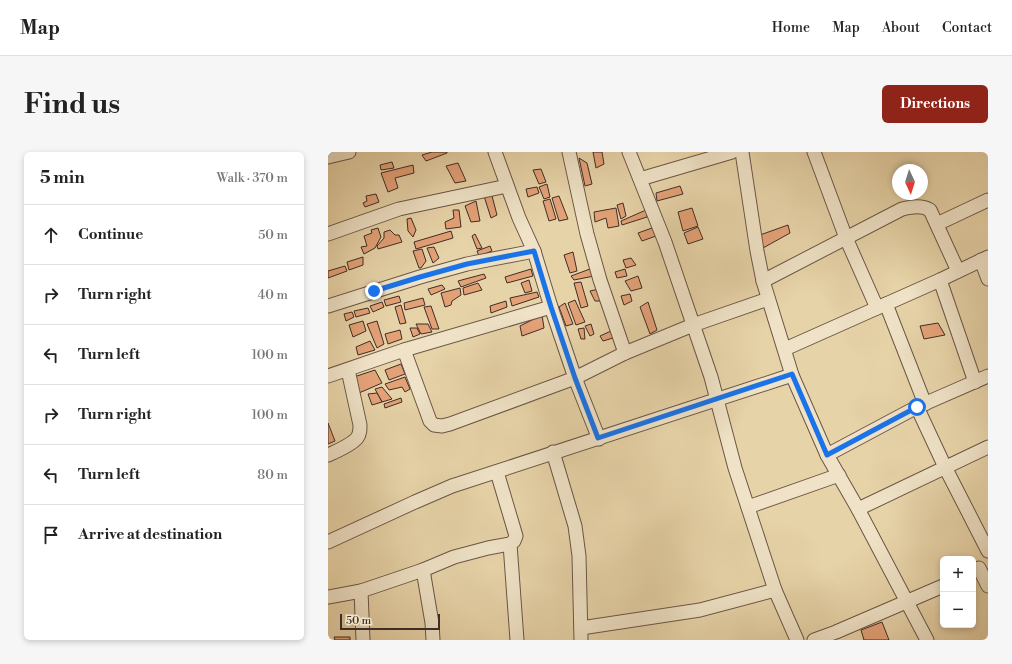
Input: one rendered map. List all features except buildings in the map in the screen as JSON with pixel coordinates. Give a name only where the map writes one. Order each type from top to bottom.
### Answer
[{"type":"street","points":[[328,157],[349,152]]},
{"type":"street","points":[[495,152],[519,218],[534,251],[575,378],[598,438]]},
{"type":"street","points":[[569,152],[587,234],[600,280],[625,353]]},
{"type":"street","points":[[629,152],[665,242],[718,400],[735,468],[775,590],[797,640]]},
{"type":"street","points":[[640,179],[732,152]]},
{"type":"street","points":[[742,152],[763,281],[792,374],[827,455],[858,509],[927,640]]},
{"type":"street","points":[[814,152],[846,238],[881,306],[945,466],[988,551]]},
{"type":"street","points":[[328,234],[399,209],[507,186]]},
{"type":"street","points":[[937,224],[988,200]]},
{"type":"street","points":[[763,281],[902,209],[916,206],[925,207],[930,210],[958,271]]},
{"type":"street","points":[[328,306],[467,264],[534,251]]},
{"type":"street","points":[[785,349],[985,259],[988,279]]},
{"type":"street","points":[[940,280],[975,382]]},
{"type":"street","points":[[404,350],[430,421],[434,425],[442,426],[575,378],[625,353],[693,325],[768,299]]},
{"type":"street","points":[[328,376],[404,350],[551,307]]},
{"type":"street","points":[[328,454],[335,452],[356,439],[359,434],[360,425],[348,370]]},
{"type":"street","points":[[328,542],[452,486],[553,452],[718,400],[792,374]]},
{"type":"street","points":[[827,455],[921,405],[988,376]]},
{"type":"street","points":[[858,509],[945,466],[988,447]]},
{"type":"street","points":[[553,452],[575,526],[579,556],[581,634],[700,610],[775,590]]},
{"type":"street","points":[[328,597],[361,591],[423,570],[454,557],[510,544],[514,541],[516,536],[497,472]]},
{"type":"street","points":[[748,507],[839,475]]},
{"type":"street","points":[[510,544],[517,640]]},
{"type":"street","points":[[980,566],[988,586]]},
{"type":"street","points":[[423,570],[432,623],[433,640]]},
{"type":"street","points":[[814,640],[940,587]]},
{"type":"street","points":[[361,591],[363,640]]},
{"type":"route","points":[[374,291],[467,264],[534,251],[575,378],[598,438],[718,400],[792,374],[827,455],[917,407]]}]
